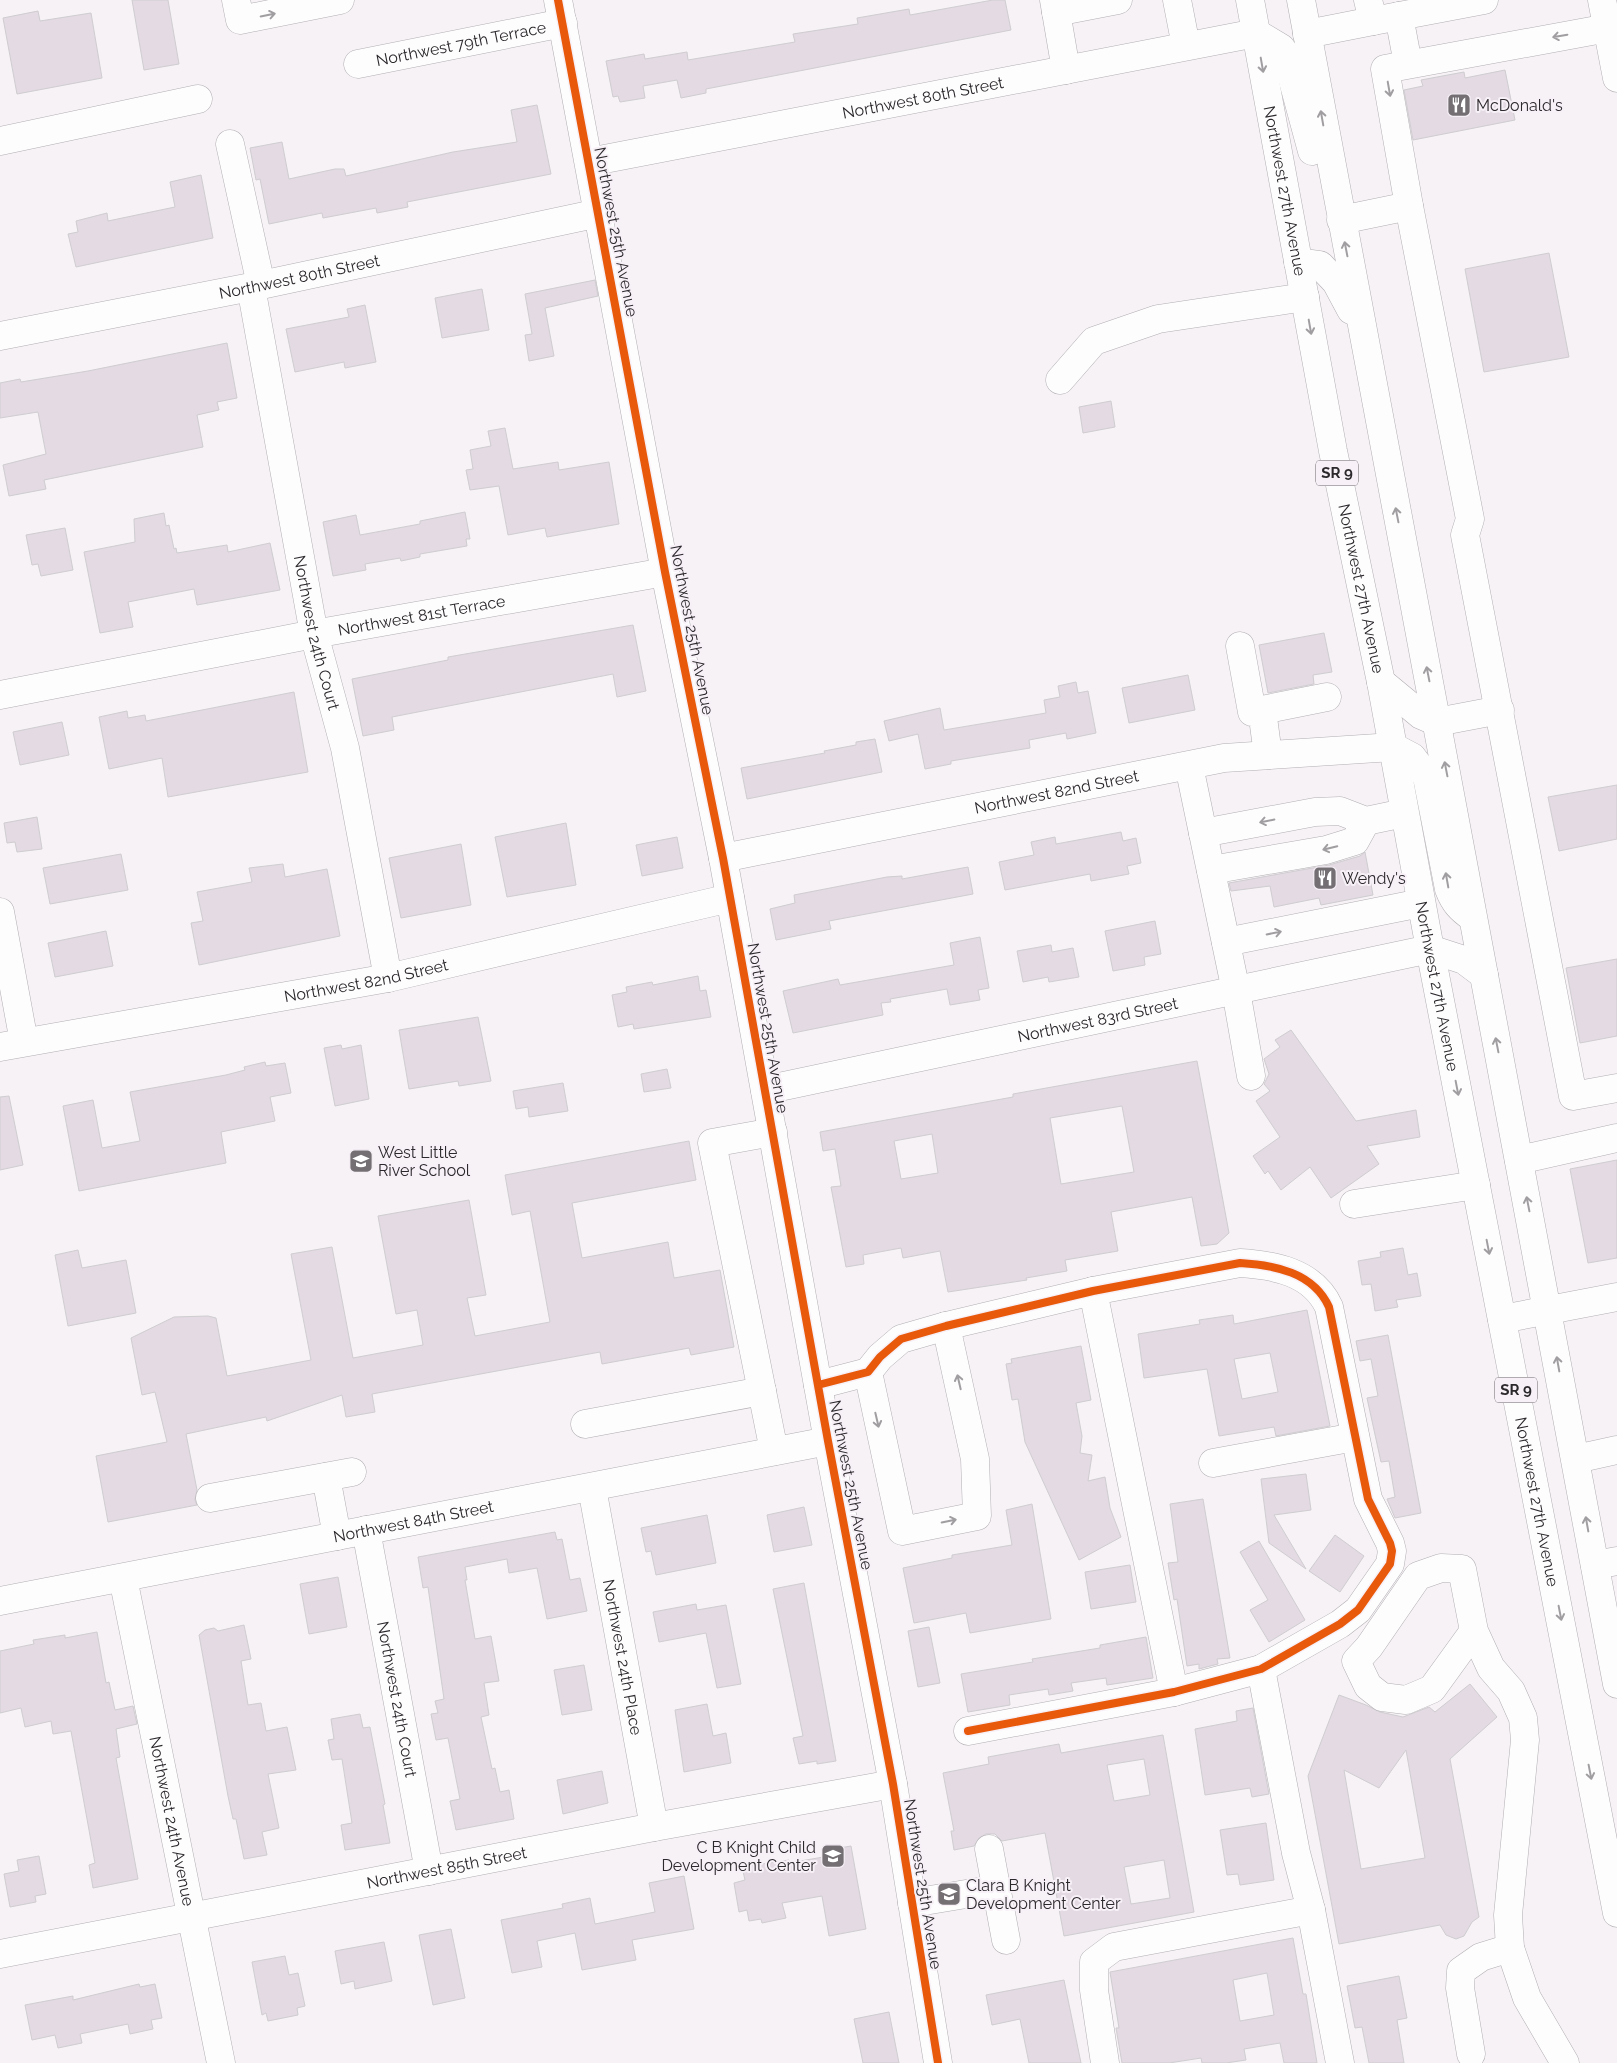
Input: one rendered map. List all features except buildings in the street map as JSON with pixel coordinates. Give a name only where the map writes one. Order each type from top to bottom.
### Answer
[{"type":"street","points":[[236,0],[240,20],[340,0]]},
{"type":"street","points":[[1066,70],[1055,6],[1118,0]]},
{"type":"street","points":[[1177,0],[1186,46]]},
{"type":"street","name":"Northwest 27th Avenue","points":[[1250,0],[1333,452],[1393,747],[1430,950],[1617,1913]]},
{"type":"street","name":"SR 9","points":[[1301,0],[1576,1459],[1606,1563],[1617,1684]]},
{"type":"street","points":[[1307,34],[1380,12],[1484,0]]},
{"type":"street","points":[[1602,0],[1617,78]]},
{"type":"street","name":"Northwest 79th Terrace","points":[[358,64],[561,11]]},
{"type":"street","name":"Northwest 25th Avenue","points":[[561,11],[666,572],[723,858],[828,1441],[893,1784],[938,2063]]},
{"type":"street","points":[[1380,12],[1408,64]]},
{"type":"street","points":[[1608,28],[1385,69],[1409,206],[1470,519],[1465,535],[1573,1096],[1617,1088]]},
{"type":"street","points":[[1256,33],[1281,48],[1286,55],[1318,176],[1340,215],[1409,206]]},
{"type":"street","name":"Northwest 80th Street","points":[[589,162],[1256,33]]},
{"type":"street","points":[[0,141],[198,99]]},
{"type":"street","name":"Northwest 24th Court","points":[[230,144],[256,286],[314,634],[345,748],[388,978]]},
{"type":"street","name":"Northwest 80th Street","points":[[0,336],[256,286],[599,213]]},
{"type":"street","points":[[1298,262],[1320,265],[1336,282],[1362,331]]},
{"type":"street","points":[[1060,380],[1094,341],[1158,319],[1305,297]]},
{"type":"street","name":"Northwest 81st Terrace","points":[[0,695],[314,634],[666,572]]},
{"type":"street","points":[[1240,646],[1252,712],[1327,697]]},
{"type":"street","points":[[1380,682],[1420,715],[1437,722],[1500,710]]},
{"type":"street","points":[[1262,710],[1268,755]]},
{"type":"street","points":[[1393,747],[1412,757],[1427,777],[1449,888],[1458,905],[1474,918]]},
{"type":"street","name":"Northwest 82nd Street","points":[[723,858],[1224,758],[1393,747]]},
{"type":"street","points":[[1188,766],[1236,991],[1251,1076]]},
{"type":"street","points":[[1203,833],[1316,812],[1340,811],[1366,821],[1404,813]]},
{"type":"street","points":[[1211,870],[1326,850],[1355,842],[1366,821]]},
{"type":"street","name":"Northwest 82nd Street","points":[[12,1045],[388,978],[730,898]]},
{"type":"street","points":[[1226,942],[1421,903]]},
{"type":"street","points":[[0,912],[12,1045]]},
{"type":"street","points":[[1430,950],[1464,960],[1484,975]]},
{"type":"street","name":"Northwest 83rd Street","points":[[765,1090],[1430,950]]},
{"type":"street","points":[[772,1132],[712,1143],[774,1451]]},
{"type":"street","points":[[1520,1160],[1617,1138]]},
{"type":"street","points":[[1354,1204],[1476,1185]]},
{"type":"street","points":[[818,1386],[868,1372],[880,1357],[901,1339],[946,1326],[1093,1291],[1240,1264],[1263,1264],[1299,1275],[1323,1294],[1329,1306],[1368,1499],[1390,1543],[1392,1551],[1390,1564],[1358,1610],[1340,1624],[1261,1669],[1174,1692],[968,1731]]},
{"type":"street","points":[[1093,1291],[1174,1692]]},
{"type":"street","points":[[1502,1319],[1617,1297]]},
{"type":"street","points":[[868,1372],[902,1531],[976,1516],[975,1459],[946,1326]]},
{"type":"street","points":[[585,1424],[762,1390]]},
{"type":"street","points":[[1213,1463],[1355,1437]]},
{"type":"street","name":"Northwest 84th Street","points":[[0,1601],[828,1441]]},
{"type":"street","points":[[1576,1459],[1617,1450]]},
{"type":"street","points":[[210,1498],[352,1472]]},
{"type":"street","points":[[326,1477],[337,1536]]},
{"type":"street","name":"Northwest 24th Place","points":[[592,1488],[654,1827]]},
{"type":"street","name":"Northwest 24th Court","points":[[366,1530],[428,1871]]},
{"type":"street","points":[[1474,1631],[1432,1689],[1406,1700],[1382,1697],[1368,1686],[1356,1661],[1369,1647],[1418,1576],[1441,1568],[1462,1569],[1474,1631],[1491,1668],[1511,1692],[1523,1718],[1525,1740],[1508,1915],[1510,1948],[1527,1998],[1565,2063]]},
{"type":"street","name":"Northwest 24th Avenue","points":[[123,1578],[221,2063]]},
{"type":"street","points":[[1261,1669],[1296,1853],[1311,1910],[1340,2063]]},
{"type":"street","name":"Northwest 85th Street","points":[[0,1954],[654,1827],[893,1784]]},
{"type":"street","points":[[989,1849],[1006,1940]]},
{"type":"street","points":[[912,1903],[996,1888]]},
{"type":"street","points":[[1105,2063],[1094,1990],[1094,1962],[1114,1947],[1311,1910]]},
{"type":"street","points":[[1471,2054],[1460,1988],[1462,1971],[1481,1957],[1510,1948]]},
{"type":"cycle path","points":[[558,0],[665,572],[723,858],[828,1441],[893,1784],[938,2063]]},
{"type":"cycle path","points":[[818,1385],[868,1372],[880,1357],[901,1339],[946,1326],[1093,1291],[1240,1263],[1279,1269],[1303,1278],[1322,1295],[1329,1307],[1368,1499],[1390,1543],[1392,1551],[1390,1564],[1358,1610],[1340,1624],[1261,1669],[1174,1692],[968,1731]]},
{"type":"place","name":"McDonald's","points":[[1459,105]]},
{"type":"place","name":"Wendy's","points":[[1325,878]]},
{"type":"place","name":"West Little River School","points":[[361,1161]]},
{"type":"place","name":"C B Knight Child Development Center","points":[[833,1856]]},
{"type":"place","name":"Clara B Knight Development Center","points":[[949,1894]]}]
